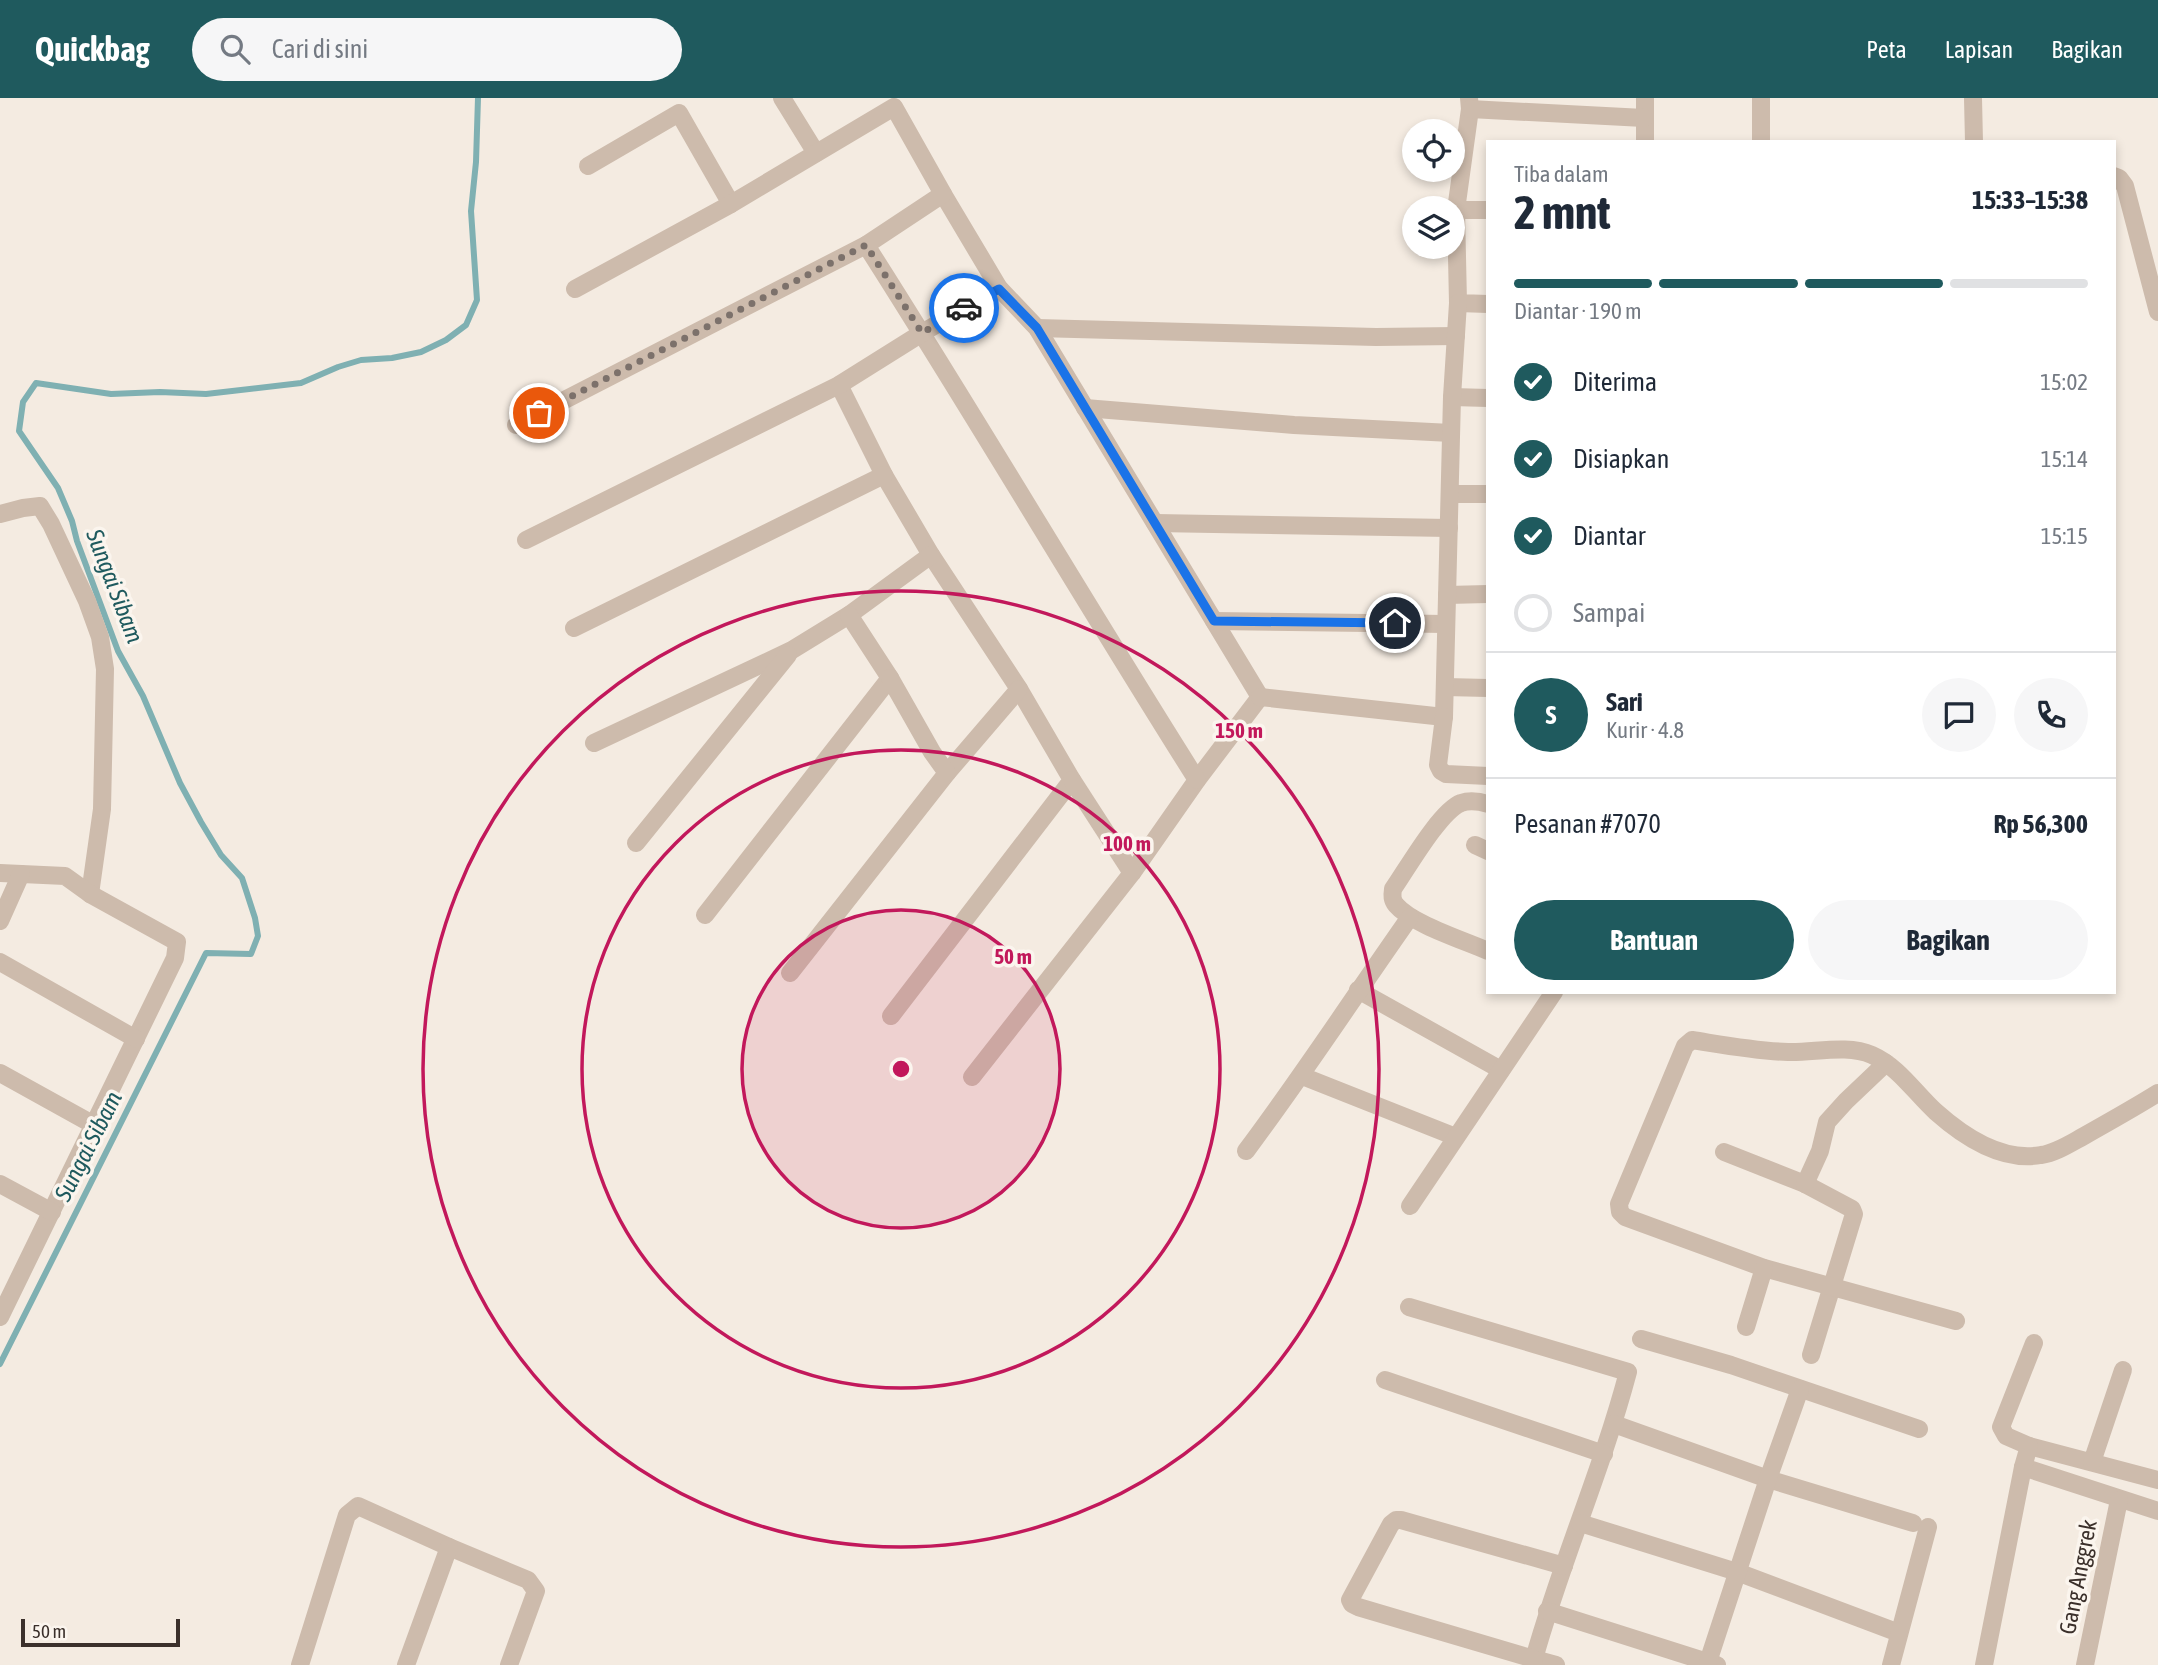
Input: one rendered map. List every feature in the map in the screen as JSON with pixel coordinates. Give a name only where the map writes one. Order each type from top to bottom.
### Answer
[{"type":"street","points":[[782,98],[816,153]]},
{"type":"street","points":[[1645,98],[1645,140]]},
{"type":"street","points":[[1760,98],[1761,140]]},
{"type":"street","points":[[1973,98],[1974,140]]},
{"type":"street","points":[[575,289],[731,204],[816,153],[892,102],[999,289],[1037,328],[1260,697]]},
{"type":"street","points":[[1458,196],[1469,103],[1644,118]]},
{"type":"street","points":[[588,166],[678,106],[731,204]]},
{"type":"street","points":[[2116,177],[2125,186],[2158,312]]},
{"type":"street","points":[[516,425],[866,245],[943,194]]},
{"type":"street","points":[[1465,210],[1486,210]]},
{"type":"street","points":[[866,245],[1197,779]]},
{"type":"street","points":[[1457,259],[1458,303],[1452,397],[1444,717],[1438,765],[1446,774],[1486,776]]},
{"type":"street","points":[[526,540],[839,384],[999,289]]},
{"type":"street","points":[[1458,303],[1486,304]]},
{"type":"street","points":[[1037,328],[1376,337],[1456,336]]},
{"type":"street","points":[[839,384],[884,475],[931,555],[1019,689],[1072,780],[1132,873]]},
{"type":"street","points":[[1452,397],[1486,398]]},
{"type":"street","points":[[1085,408],[1294,425],[1451,433]]},
{"type":"street","points":[[574,628],[884,475]]},
{"type":"street","points":[[1450,494],[1486,494]]},
{"type":"street","points":[[0,514],[40,506],[87,601],[100,637],[104,669],[102,809],[90,894]]},
{"type":"street","points":[[1155,523],[1449,528]]},
{"type":"street","points":[[594,743],[792,650],[849,615],[931,555]]},
{"type":"street","points":[[1447,595],[1486,594]]},
{"type":"street","points":[[849,615],[947,773]]},
{"type":"street","points":[[1214,621],[1446,624]]},
{"type":"street","points":[[636,843],[792,650]]},
{"type":"street","points":[[705,915],[890,678]]},
{"type":"street","points":[[1445,687],[1486,688]]},
{"type":"street","points":[[790,973],[947,773],[1019,689]]},
{"type":"street","points":[[972,1077],[1132,873],[1197,779],[1260,697]]},
{"type":"street","points":[[1260,697],[1444,717]]},
{"type":"street","points":[[891,1016],[1072,780]]},
{"type":"street","points":[[1486,804],[1468,801],[1445,813],[1393,889],[1392,897],[1395,904],[1410,917],[1486,950]]},
{"type":"street","points":[[0,873],[65,876],[90,894],[177,942],[175,958],[52,1212],[2,1306]]},
{"type":"street","points":[[0,921],[21,874]]},
{"type":"street","points":[[1246,1151],[1302,1076],[1410,917]]},
{"type":"street","points":[[0,962],[136,1039]]},
{"type":"street","points":[[1358,990],[1502,1070]]},
{"type":"street","points":[[1410,1206],[1553,994]]},
{"type":"street","points":[[1956,1321],[1764,1268],[1625,1217],[1620,1212],[1619,1205],[1685,1046],[1692,1041],[1782,1052],[1858,1051],[1872,1055],[1886,1063],[1933,1109],[1979,1142],[1994,1150],[2024,1156],[2058,1150],[2158,1093]]},
{"type":"street","points":[[1805,1184],[1820,1151],[1827,1122],[1886,1063]]},
{"type":"street","points":[[0,1073],[94,1125]]},
{"type":"street","points":[[1302,1076],[1456,1137]]},
{"type":"street","points":[[1724,1152],[1805,1184],[1852,1209],[1854,1214],[1811,1355]]},
{"type":"street","points":[[0,1184],[52,1212]]},
{"type":"street","points":[[1746,1327],[1764,1268]]},
{"type":"street","points":[[1409,1307],[1628,1373],[1614,1424],[1547,1611],[1533,1662]]},
{"type":"street","points":[[1640,1339],[1731,1365],[1919,1429]]},
{"type":"street","points":[[2034,1343],[2001,1427],[2006,1436],[2029,1446],[2158,1480]]},
{"type":"street","points":[[2092,1462],[2123,1370]]},
{"type":"street","points":[[1385,1380],[1604,1454]]},
{"type":"street","points":[[1547,1611],[1713,1664],[1737,1572],[1800,1389]]},
{"type":"street","points":[[1614,1424],[1768,1479],[1920,1525],[1891,1665]]},
{"type":"street","points":[[1984,1665],[2029,1446]]},
{"type":"street","points":[[2023,1467],[2158,1511]]},
{"type":"street","name":"Gang Anggrek","points":[[2085,1665],[2119,1500]]},
{"type":"street","points":[[300,1665],[347,1515],[358,1506],[533,1584],[536,1591],[509,1665]]},
{"type":"street","points":[[1556,1665],[1533,1662],[1358,1607],[1350,1600],[1395,1520],[1564,1566]]},
{"type":"street","points":[[1580,1523],[1737,1572],[1899,1633]]},
{"type":"street","points":[[406,1665],[449,1547]]},
{"type":"waterway","name":"Sungai Sibam","points":[[0,1364],[206,953],[251,954],[258,936],[242,878],[221,855],[201,822],[180,783],[143,696],[118,651],[58,488],[19,431],[23,402],[36,383],[111,394],[206,394],[301,383],[361,360],[392,358],[421,352],[446,340],[466,325],[477,300],[471,211],[478,98]]},
{"type":"way so far","points":[[539,413],[866,245],[922,333],[964,308]]},
{"type":"route","points":[[964,308],[999,289],[1037,328],[1214,621],[1395,623]]}]
